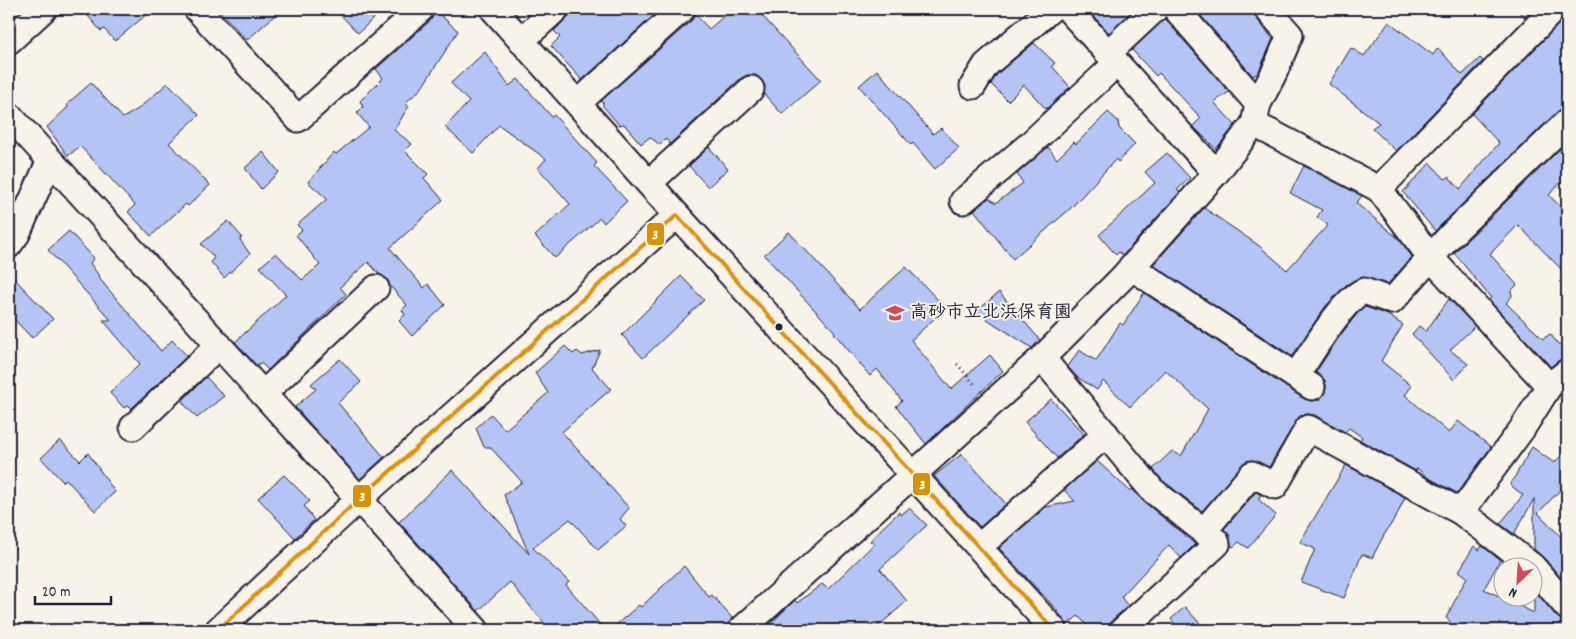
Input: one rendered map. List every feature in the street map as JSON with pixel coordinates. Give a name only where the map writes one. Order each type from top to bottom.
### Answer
[{"type":"street","points":[[9,41],[44,9]]},
{"type":"street","points":[[197,9],[298,120],[421,9]]},
{"type":"street","points":[[493,9],[1054,630]]},
{"type":"street","points":[[522,40],[556,9]]},
{"type":"street","points":[[578,104],[682,9]]},
{"type":"street","points":[[973,86],[986,65],[1051,9]]},
{"type":"street","points":[[1068,9],[1216,173]]},
{"type":"street","points":[[963,201],[1028,145],[1112,58],[1155,9]]},
{"type":"street","points":[[1176,9],[1256,114],[1379,189],[1431,258],[1558,379],[1461,512]]},
{"type":"street","points":[[741,630],[1042,358],[1131,267],[1216,173],[1256,114],[1290,35],[1267,9]]},
{"type":"street","points":[[1379,189],[1554,9]]},
{"type":"street","points":[[649,183],[751,90]]},
{"type":"street","points":[[9,115],[476,630]]},
{"type":"street","points":[[1131,267],[1304,382],[1346,304],[1358,293],[1364,291],[1392,301],[1450,236],[1567,122]]},
{"type":"street","points":[[9,245],[17,234],[50,160]]},
{"type":"street","points":[[218,630],[359,499],[678,215]]},
{"type":"street","points":[[263,394],[374,288]]},
{"type":"street","points":[[133,427],[219,345]]},
{"type":"street","points":[[1042,358],[1152,490],[1216,541],[1217,544],[1123,630]]},
{"type":"street","points":[[1203,532],[1252,474],[1275,486],[1308,428],[1461,512],[1519,556]]},
{"type":"street","points":[[979,547],[1106,434]]},
{"type":"street","points":[[1544,580],[1567,607]]},
{"type":"building","points":[[82,9],[153,9],[115,41],[104,29],[101,31]]},
{"type":"building","points":[[218,9],[282,9],[247,40]]},
{"type":"building","points":[[335,9],[384,9],[358,33]]},
{"type":"building","points":[[570,9],[661,9],[582,80],[551,46],[560,37],[554,31],[570,14]]},
{"type":"building","points":[[732,9],[756,9],[821,80],[782,114],[764,94],[765,86],[762,80],[756,75],[747,75],[741,78],[670,144],[666,139],[660,145],[650,137],[641,144],[624,124],[619,125],[601,101],[692,20],[695,14],[709,29]]},
{"type":"building","points":[[1087,9],[1134,9],[1109,33]]},
{"type":"building","points":[[1195,9],[1253,9],[1256,18],[1273,39],[1258,73],[1253,76]]},
{"type":"building","points":[[1516,9],[1534,9],[1525,18]]},
{"type":"building","points":[[435,10],[458,31],[421,89],[405,103],[409,106],[394,130],[412,144],[405,151],[428,174],[424,178],[443,200],[390,248],[424,288],[428,284],[445,305],[412,336],[399,321],[405,314],[402,310],[407,305],[390,286],[387,279],[379,274],[368,262],[340,287],[346,294],[268,370],[261,363],[256,365],[235,342],[286,295],[260,267],[276,253],[302,280],[320,265],[296,235],[302,230],[297,225],[327,199],[308,182],[334,152],[336,154],[369,127],[357,113],[363,107],[360,101],[383,78],[376,69],[431,20]]},
{"type":"building","points":[[1567,14],[1567,108],[1557,112],[1435,231],[1403,192],[1430,163],[1445,179],[1449,177],[1460,189],[1499,143],[1472,114]]},
{"type":"building","points":[[1165,19],[1229,92],[1214,102],[1235,125],[1216,149],[1193,126],[1201,118],[1159,73],[1156,76],[1132,50]]},
{"type":"building","points":[[1389,22],[1433,55],[1438,48],[1462,75],[1480,58],[1483,61],[1396,151],[1372,128],[1379,123],[1329,84],[1351,48],[1364,56]]},
{"type":"building","points":[[1034,43],[1055,63],[1052,66],[1070,87],[1046,109],[1024,85],[1008,101],[991,84],[997,74]]},
{"type":"building","points":[[485,52],[509,86],[518,79],[552,117],[554,115],[597,163],[594,166],[627,201],[604,223],[600,218],[555,258],[535,236],[570,204],[538,168],[546,159],[499,125],[473,153],[445,127],[469,102],[451,83]]},
{"type":"building","points":[[877,70],[933,134],[941,128],[959,148],[935,169],[859,86]]},
{"type":"building","points":[[91,83],[123,118],[138,109],[168,83],[199,115],[169,143],[210,185],[188,206],[186,204],[151,236],[128,212],[135,205],[80,146],[68,156],[47,127],[68,107],[67,104]]},
{"type":"building","points":[[1108,112],[1118,121],[1119,128],[1135,144],[1118,162],[1116,159],[1072,207],[1013,259],[974,210],[989,198],[996,203],[1023,183],[1017,174],[1048,147],[1057,159],[1074,142],[1076,144]]},
{"type":"building","points":[[1567,142],[1567,176],[1549,195],[1567,214],[1567,275],[1518,225],[1490,254],[1517,285],[1511,291],[1512,296],[1506,303],[1543,339],[1550,334],[1567,354],[1567,358],[1559,360],[1551,367],[1489,300],[1491,298],[1454,253]]},
{"type":"building","points":[[709,147],[728,169],[708,187],[689,166]]},
{"type":"building","points":[[263,152],[279,172],[261,189],[245,168]]},
{"type":"building","points":[[1167,153],[1190,178],[1177,190],[1180,192],[1123,255],[1119,252],[1116,255],[1099,235],[1155,183],[1145,172]]},
{"type":"building","points":[[1304,166],[1362,196],[1356,203],[1399,239],[1412,257],[1388,284],[1363,277],[1346,285],[1325,307],[1292,356],[1153,265],[1204,208],[1258,245],[1287,270],[1328,225],[1317,217],[1322,210],[1290,193]]},
{"type":"building","points":[[228,221],[242,237],[240,240],[250,254],[224,278],[211,262],[214,257],[201,244]]},
{"type":"building","points":[[69,231],[94,258],[90,263],[98,277],[161,351],[172,340],[187,356],[132,408],[128,405],[124,408],[110,393],[140,364],[103,320],[111,320],[48,250]]},
{"type":"building","points":[[789,232],[860,309],[906,267],[946,308],[911,340],[951,389],[990,355],[1003,371],[926,444],[896,406],[902,401],[877,369],[870,376],[835,332],[764,255]]},
{"type":"building","points":[[9,273],[53,319],[32,338],[9,314]]},
{"type":"building","points":[[681,276],[704,300],[643,358],[622,335]]},
{"type":"building","points":[[999,292],[1040,340],[1032,348],[976,312]]},
{"type":"building","points":[[1144,293],[1304,399],[1311,401],[1319,400],[1324,395],[1326,388],[1325,380],[1316,372],[1357,314],[1365,307],[1388,315],[1403,325],[1381,361],[1412,386],[1405,395],[1449,433],[1458,421],[1491,447],[1457,493],[1427,477],[1417,468],[1416,471],[1360,440],[1362,437],[1349,428],[1345,432],[1315,415],[1307,414],[1300,416],[1296,421],[1269,467],[1253,460],[1246,461],[1202,511],[1162,480],[1153,469],[1172,451],[1181,456],[1208,409],[1165,370],[1130,407],[1103,381],[1097,390],[1077,377],[1068,367],[1079,350],[1096,361],[1120,323],[1123,325]]},
{"type":"building","points":[[1449,299],[1475,326],[1450,350],[1468,364],[1454,380],[1412,334],[1419,326],[1426,331]]},
{"type":"building","points":[[565,346],[573,354],[577,351],[582,355],[600,350],[592,368],[611,389],[562,432],[629,508],[620,519],[626,526],[598,550],[570,519],[533,548],[569,582],[566,585],[605,630],[550,630],[510,582],[478,611],[399,522],[452,470],[529,554],[504,495],[522,482],[490,447],[484,447],[476,428],[491,414],[505,430],[548,393],[535,373]]},
{"type":"building","points":[[340,359],[361,382],[338,403],[384,457],[360,479],[295,407],[316,389],[311,384]]},
{"type":"building","points":[[206,377],[224,396],[197,418],[183,403],[183,400]]},
{"type":"building","points":[[1051,399],[1084,434],[1057,458],[1025,422]]},
{"type":"building","points":[[60,440],[80,461],[88,453],[115,492],[95,511],[66,479],[63,482],[41,458]]},
{"type":"building","points":[[1532,447],[1554,463],[1567,450],[1567,483],[1538,513],[1567,543],[1567,585],[1544,556],[1534,549],[1534,499],[1514,534],[1500,524],[1523,495],[1510,485]]},
{"type":"building","points":[[962,454],[1006,504],[980,527],[934,476]]},
{"type":"building","points":[[1097,461],[1130,491],[1132,489],[1143,501],[1195,544],[1181,558],[1169,545],[1121,597],[1128,606],[1113,619],[1107,630],[1092,630],[1078,616],[1067,625],[1056,609],[999,548],[1046,507],[1075,501],[1064,490]]},
{"type":"building","points":[[1346,465],[1405,497],[1397,515],[1372,558],[1362,554],[1344,598],[1301,582],[1315,549],[1300,542]]},
{"type":"building","points":[[284,475],[310,501],[304,506],[314,520],[295,538],[258,498]]},
{"type":"building","points":[[1256,492],[1261,495],[1258,499],[1276,515],[1248,548],[1239,542],[1233,547],[1231,546],[1230,536],[1224,529]]},
{"type":"building","points":[[909,508],[927,525],[880,569],[907,601],[874,630],[764,630],[795,600],[797,603],[822,584],[828,589],[874,544],[870,541],[879,531],[899,512],[901,515]]},
{"type":"building","points":[[1474,546],[1479,550],[1482,546],[1495,556],[1494,571],[1484,589],[1494,594],[1494,606],[1519,606],[1534,613],[1534,606],[1544,606],[1544,602],[1556,616],[1567,621],[1567,630],[1463,630],[1449,624],[1450,621],[1446,618],[1467,577],[1459,571]]},
{"type":"building","points":[[684,566],[709,597],[712,595],[732,618],[727,630],[610,630],[639,605],[641,607]]},
{"type":"building","points":[[1185,607],[1206,630],[1179,630],[1171,619]]},
{"type":"transit line","name":"3","points":[[218,630],[359,499],[677,215],[1054,630]]},
{"type":"place","name":"高砂市立北浜保育園","points":[[895,313]]}]
